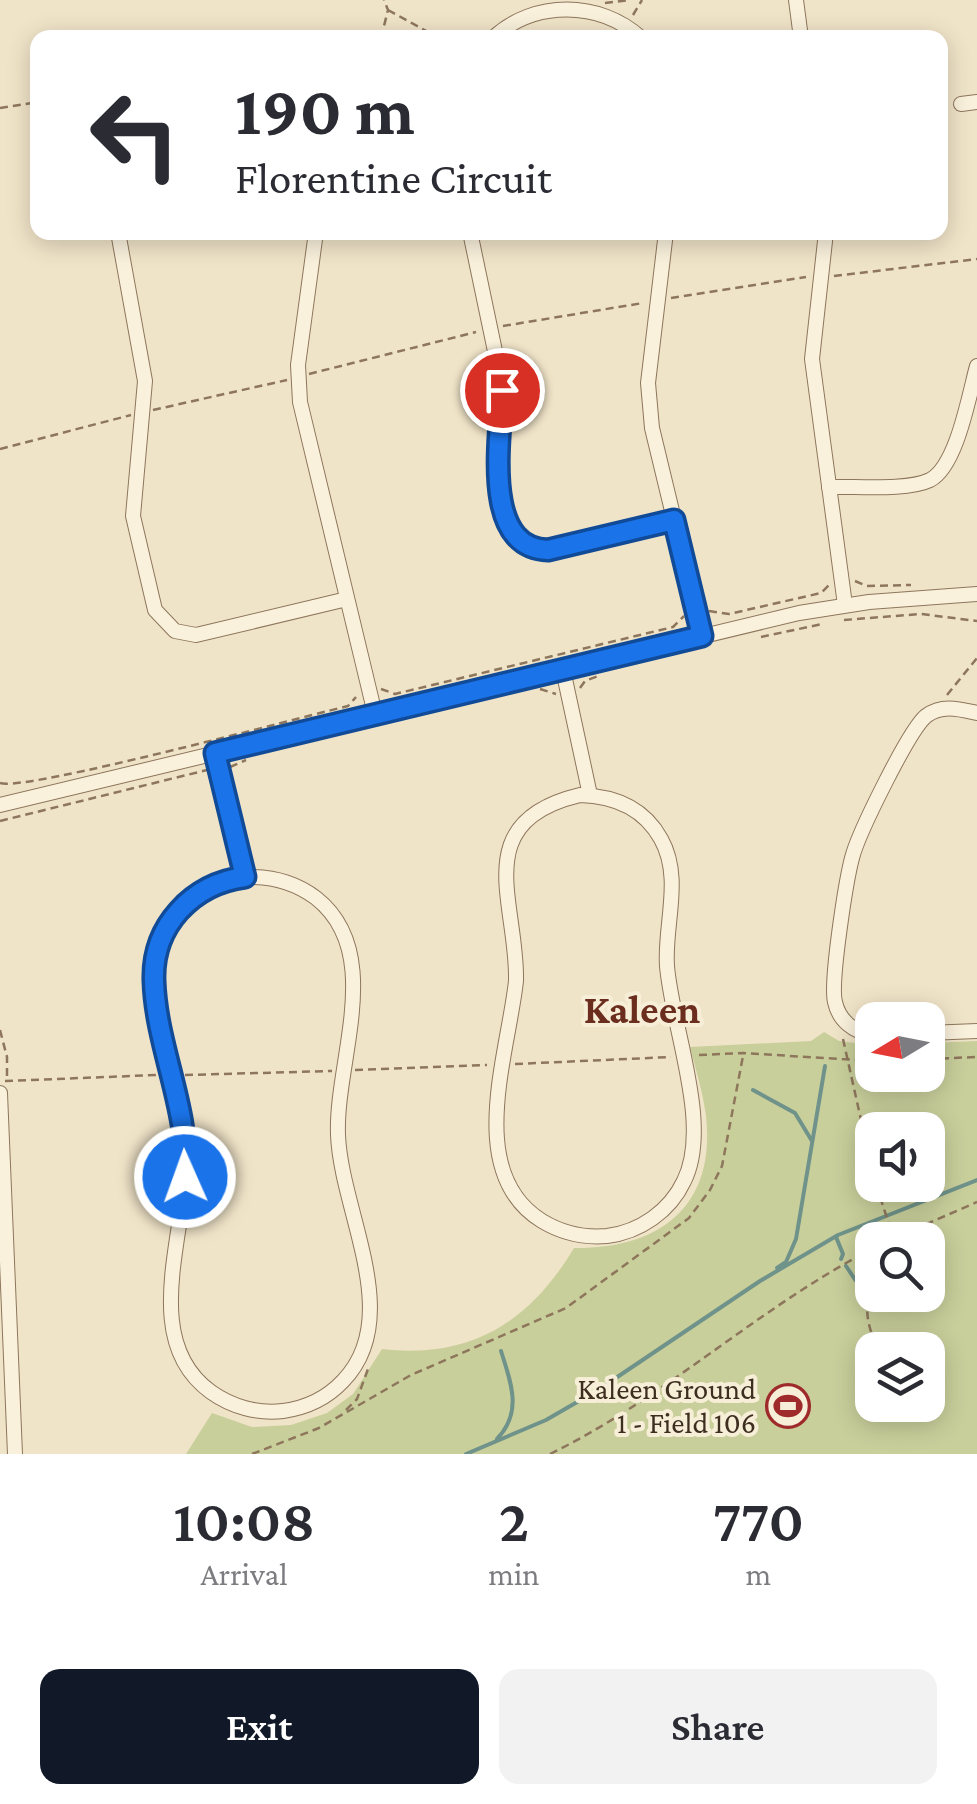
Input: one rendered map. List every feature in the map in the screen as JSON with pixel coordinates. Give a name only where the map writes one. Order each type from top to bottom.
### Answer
[{"type":"street","points":[[796,0],[800,30]]},
{"type":"street","points":[[504,30],[526,13],[560,5],[594,8],[633,30]]},
{"type":"street","points":[[961,104],[977,102]]},
{"type":"street","points":[[119,240],[145,381],[132,516],[159,616],[175,631],[196,635],[347,599]]},
{"type":"street","points":[[315,240],[299,352],[298,390],[375,714]]},
{"type":"street","points":[[472,240],[500,375],[499,484],[511,532],[528,546],[548,550],[674,520]]},
{"type":"street","points":[[665,240],[648,398],[702,636]]},
{"type":"street","points":[[825,240],[812,347],[845,605]]},
{"type":"street","points":[[829,488],[912,484],[936,476],[951,454],[977,366]]},
{"type":"street","points":[[0,805],[845,605],[974,597]]},
{"type":"street","points":[[563,670],[590,795]]},
{"type":"street","points":[[855,1029],[840,1016],[834,988],[855,847],[914,731],[934,712],[954,708],[977,713]]},
{"type":"street","points":[[215,753],[245,877]]},
{"type":"street","points":[[590,795],[621,802],[639,812],[660,836],[668,854],[672,875],[667,970],[695,1130],[694,1154],[686,1177],[666,1206],[648,1222],[626,1232],[603,1236],[579,1235],[556,1228],[526,1209],[500,1169],[496,1146],[516,981],[516,955],[504,882],[509,851],[524,824],[540,810],[569,797],[590,795]]},
{"type":"street","points":[[245,877],[269,878],[302,889],[330,911],[351,952],[354,976],[344,1071],[338,1124],[340,1151],[369,1291],[370,1327],[358,1360],[336,1388],[305,1406],[270,1412],[234,1405],[214,1394],[188,1369],[174,1336],[171,1300],[186,1164],[185,1137],[154,986],[154,964],[170,921],[193,897],[212,885],[245,877]]},
{"type":"street","points":[[945,1033],[977,1032]]},
{"type":"street","points":[[4,1087],[15,1454]]},
{"type":"path","points":[[382,30],[388,10],[384,0]]},
{"type":"path","points":[[628,25],[642,0]]},
{"type":"path","points":[[388,10],[425,30]]},
{"type":"path","points":[[0,108],[30,103]]},
{"type":"path","points":[[0,783],[19,785],[348,706],[360,692],[377,687],[396,694],[656,632],[673,627],[688,612],[703,608],[729,614],[821,592],[833,580],[842,579],[867,586],[910,585]]},
{"type":"path","points":[[748,640],[834,622],[901,614],[977,621]]},
{"type":"path","points":[[934,712],[977,658]]},
{"type":"path","points":[[538,689],[560,696],[578,692],[592,678],[613,672]]},
{"type":"path","points":[[0,821],[245,760]]},
{"type":"path","points":[[840,1016],[859,1112]]},
{"type":"path","points":[[0,1030],[7,1057],[4,1087]]},
{"type":"path","points":[[252,1454],[318,1428],[410,1375],[566,1308],[689,1218],[722,1166],[743,1053]]},
{"type":"path","points":[[4,1087],[172,1075],[743,1053],[855,1062]]},
{"type":"path","points":[[945,1059],[977,1058]]},
{"type":"path","points":[[0,1082],[4,1087]]},
{"type":"path","points":[[931,1222],[977,1202]]},
{"type":"path","points":[[550,1454],[600,1428],[798,1291],[855,1259]]},
{"type":"path","points":[[341,1415],[357,1398],[369,1366]]},
{"type":"green space","points":[[824,1032],[839,1041],[855,1043],[855,1092],[945,1092],[945,1042],[977,1041],[977,1454],[186,1454],[212,1413],[252,1427],[291,1425],[327,1413],[353,1394],[382,1349],[414,1351],[470,1341],[517,1316],[537,1297],[574,1248],[632,1241],[676,1217],[702,1175],[707,1148],[705,1107],[690,1047],[811,1041]]},
{"type":"waterway","points":[[777,1268],[786,1262],[796,1239],[825,1066]]},
{"type":"waterway","points":[[753,1090],[795,1113],[812,1141]]},
{"type":"waterway","points":[[466,1454],[546,1420],[598,1390],[760,1281],[838,1235],[977,1180]]},
{"type":"waterway","points":[[836,1237],[843,1254],[841,1259]]},
{"type":"waterway","points":[[846,1266],[855,1280]]},
{"type":"waterway","points":[[497,1439],[512,1408],[511,1386],[501,1351]]},
{"type":"place","name":"Kaleen Ground 1 - Field 106","points":[[788,1406]]},
{"type":"district","name":"Kaleen","points":[[642,1009]]},
{"type":"route","points":[[185,1177],[185,1137],[156,998],[154,964],[164,931],[184,904],[212,885],[245,877],[215,753],[702,636],[674,520],[548,550],[528,546],[511,532],[499,484],[502,390]]}]
